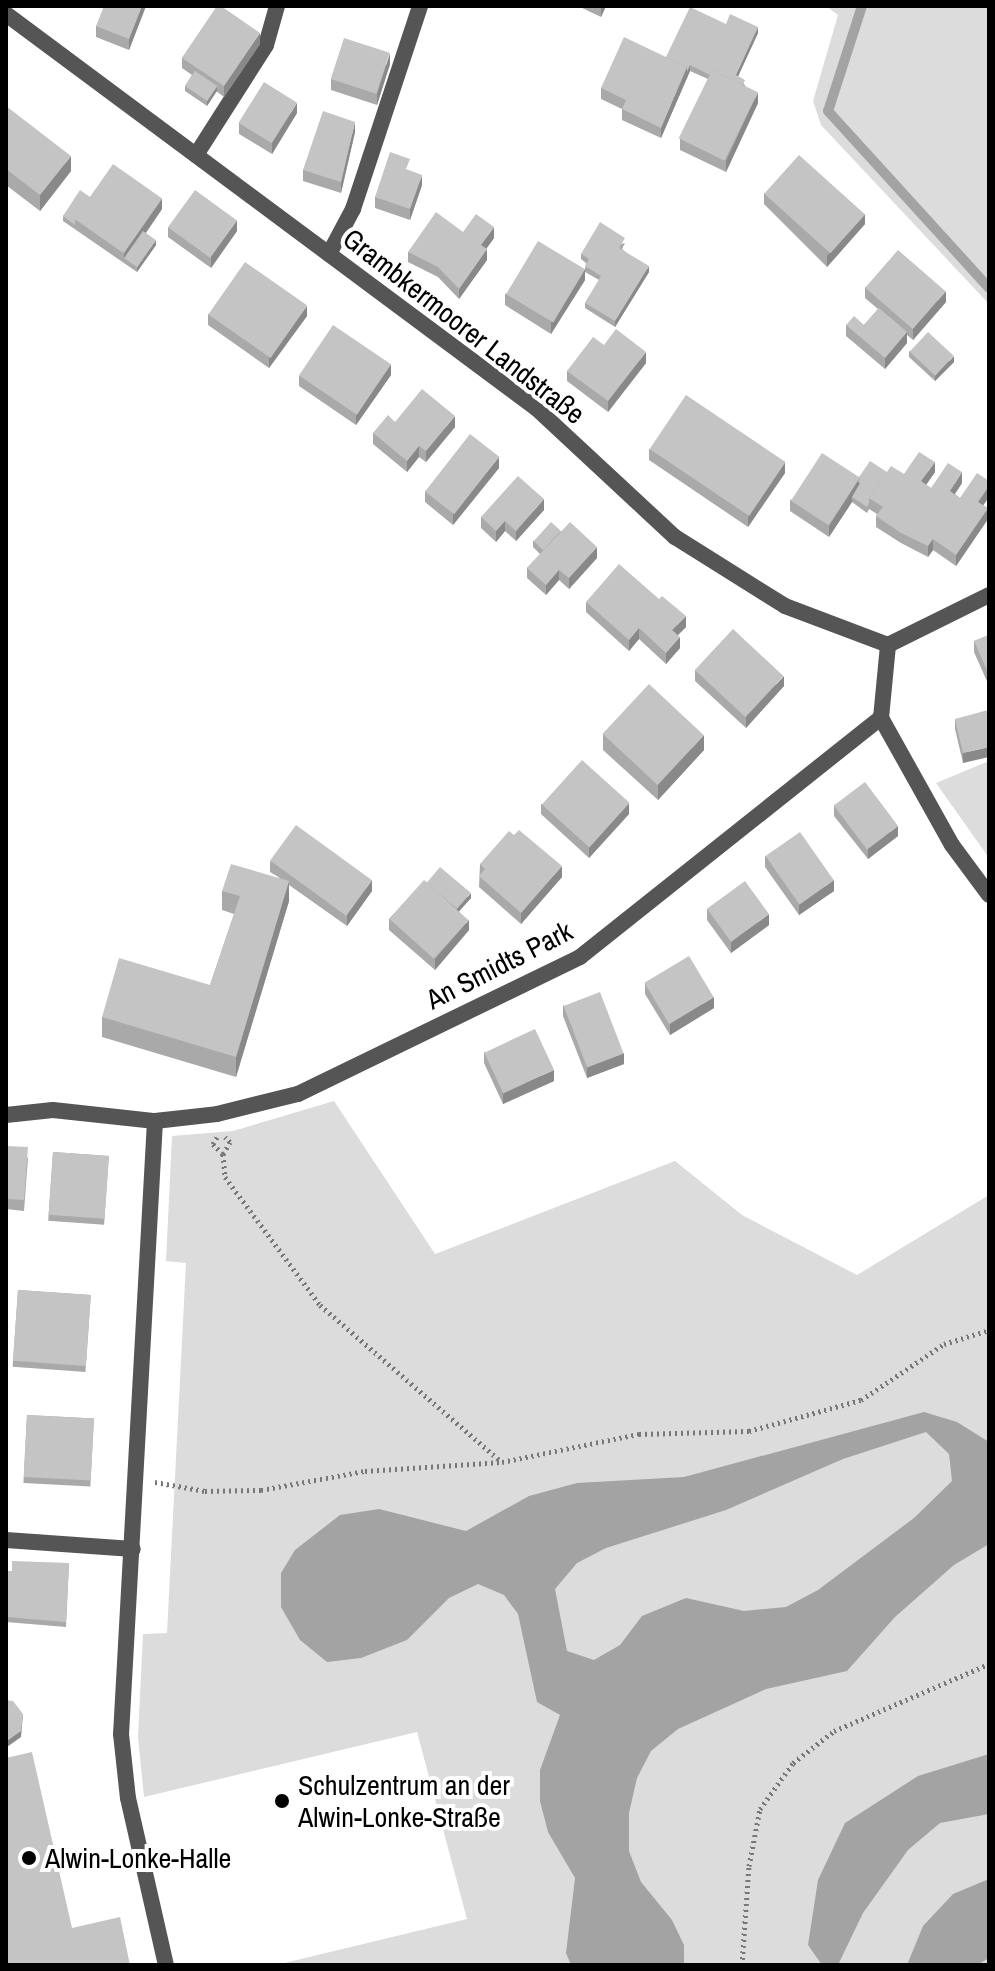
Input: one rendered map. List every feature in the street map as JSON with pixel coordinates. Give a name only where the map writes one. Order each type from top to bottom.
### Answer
[{"type":"street","points":[[196,155],[266,45],[277,6]]},
{"type":"street","points":[[329,254],[353,209],[420,6]]},
{"type":"street","name":"Grambkermoorer Landstraße","points":[[6,14],[536,408],[675,537],[785,606],[888,645]]},
{"type":"street","points":[[989,595],[888,645],[881,718],[952,845],[989,895]]},
{"type":"street","name":"An Smidts Park","points":[[6,1115],[53,1110],[155,1121],[217,1114],[298,1094],[580,957],[881,718]]},
{"type":"street","points":[[155,1121],[138,1479],[121,1734],[128,1798],[166,1965]]},
{"type":"street","points":[[6,1540],[133,1549]]},
{"type":"path","points":[[223,1154],[225,1177],[320,1305],[502,1462]]},
{"type":"path","points":[[138,1479],[205,1491],[261,1490],[365,1471],[502,1462],[639,1434],[749,1431],[861,1400],[944,1344],[989,1330]]},
{"type":"path","points":[[742,1965],[749,1866],[760,1809],[793,1763],[834,1731],[989,1664]]},
{"type":"shaded area","points":[[826,6],[989,6],[989,304],[821,125],[813,101],[838,15]]},
{"type":"shaded area","points":[[989,761],[989,858],[936,783]]},
{"type":"shaded area","points":[[334,1101],[435,1254],[675,1161],[742,1215],[857,1275],[989,1195],[989,1965],[276,1965],[467,1919],[417,1732],[144,1797],[138,1737],[143,1634],[167,1633],[186,1263],[166,1261],[172,1136],[233,1131]]},
{"type":"shaded area","points":[[924,1412],[957,1422],[989,1442],[989,1544],[954,1565],[895,1617],[847,1671],[766,1689],[678,1729],[651,1751],[637,1778],[629,1813],[629,1851],[641,1882],[672,1920],[684,1945],[684,1965],[571,1965],[566,1953],[575,1878],[548,1832],[540,1801],[540,1770],[560,1715],[537,1702],[518,1614],[504,1595],[478,1584],[449,1598],[407,1640],[361,1658],[327,1662],[300,1640],[281,1607],[281,1573],[295,1550],[340,1515],[379,1509],[466,1531],[529,1496],[577,1483],[684,1477]],"holes":[[[926,1432],[949,1454],[952,1481],[914,1518],[818,1590],[786,1607],[744,1611],[686,1598],[642,1616],[620,1645],[594,1660],[567,1651],[555,1589],[577,1563],[606,1548],[726,1510],[843,1459]]]},
{"type":"shaded area","points":[[989,1754],[989,1814],[940,1823],[908,1850],[863,1913],[838,1965],[822,1965],[808,1945],[818,1880],[845,1823],[918,1776]]},
{"type":"shaded area","points":[[989,1879],[989,1958],[977,1965],[907,1965],[923,1926],[953,1894]]},
{"type":"building","points":[[104,6],[142,6],[129,39],[96,26]]},
{"type":"building","points":[[217,6],[260,33],[224,86],[182,58]]},
{"type":"building","points":[[690,7],[726,24],[730,14],[758,27],[736,75],[745,80],[743,85],[712,70],[710,75],[690,65],[687,72],[687,67],[666,57]]},
{"type":"building","points":[[624,37],[687,67],[661,128],[622,109],[626,100],[601,88]]},
{"type":"building","points":[[344,38],[390,53],[376,94],[331,79]]},
{"type":"building","points":[[712,70],[758,92],[725,161],[679,138]]},
{"type":"building","points":[[195,71],[217,86],[207,101],[185,86]]},
{"type":"building","points":[[264,82],[297,103],[272,143],[239,123]]},
{"type":"building","points":[[6,106],[71,156],[40,195],[6,169]]},
{"type":"building","points":[[323,111],[355,122],[341,182],[303,170]]},
{"type":"building","points":[[390,152],[410,159],[406,169],[422,175],[410,209],[375,197]]},
{"type":"building","points":[[799,155],[865,215],[830,253],[764,194]]},
{"type":"building","points":[[113,164],[162,198],[124,253],[75,219]]},
{"type":"building","points":[[80,190],[90,197],[75,219],[75,225],[63,216]]},
{"type":"building","points":[[195,190],[237,221],[210,258],[168,227]]},
{"type":"building","points":[[436,212],[463,232],[476,214],[494,227],[481,245],[487,249],[459,289],[438,267],[408,252]]},
{"type":"building","points":[[600,222],[625,238],[619,248],[649,266],[615,321],[585,303],[601,276],[585,266],[589,259],[581,254]]},
{"type":"building","points":[[143,231],[156,240],[137,267],[124,258]]},
{"type":"building","points":[[538,241],[585,269],[553,322],[506,294]]},
{"type":"building","points":[[898,250],[946,291],[913,329],[865,288]]},
{"type":"building","points":[[245,262],[307,306],[271,358],[208,314]]},
{"type":"building","points":[[879,308],[907,332],[885,358],[846,325],[854,316],[864,325]]},
{"type":"building","points":[[333,325],[391,364],[357,415],[299,376]]},
{"type":"building","points":[[616,329],[646,352],[608,401],[567,371],[593,337],[604,345]]},
{"type":"building","points":[[928,332],[954,356],[935,376],[910,352]]},
{"type":"building","points":[[422,389],[455,416],[426,451],[419,446],[407,461],[373,433],[388,415],[395,422]]},
{"type":"building","points":[[686,395],[785,462],[749,516],[650,449]]},
{"type":"building","points":[[470,434],[499,457],[454,514],[425,492]]},
{"type":"building","points":[[919,452],[935,462],[921,481],[931,488],[948,463],[962,472],[950,491],[960,498],[977,473],[989,481],[978,502],[988,508],[956,555],[933,539],[928,546],[901,533],[876,516],[883,507],[869,498],[891,466],[904,474]]},
{"type":"building","points":[[822,453],[860,478],[829,525],[791,501]]},
{"type":"building","points":[[870,461],[887,472],[869,498],[867,507],[852,497],[860,483],[859,477]]},
{"type":"building","points":[[518,476],[544,499],[516,531],[505,521],[496,531],[481,517]]},
{"type":"building","points":[[551,522],[561,531],[543,550],[534,541]]},
{"type":"building","points":[[570,522],[597,547],[569,578],[559,570],[546,585],[527,568]]},
{"type":"building","points":[[619,564],[659,599],[662,596],[686,616],[672,630],[680,637],[666,653],[639,628],[629,640],[586,602]]},
{"type":"building","points":[[733,629],[783,676],[745,717],[695,670]]},
{"type":"building","points":[[989,635],[989,675],[974,641]]},
{"type":"building","points":[[649,684],[704,735],[657,785],[603,734]]},
{"type":"building","points":[[988,710],[989,747],[963,753],[955,719]]},
{"type":"building","points":[[582,760],[630,803],[589,847],[542,805]]},
{"type":"building","points":[[865,782],[898,826],[867,849],[834,805]]},
{"type":"building","points":[[296,825],[372,880],[346,916],[270,861]]},
{"type":"building","points":[[519,830],[562,866],[521,913],[479,876],[485,869],[480,864],[509,831],[514,835]]},
{"type":"building","points":[[800,832],[834,880],[799,904],[766,856]]},
{"type":"building","points":[[231,864],[289,881],[236,1057],[102,1017],[119,958],[210,985],[240,896],[222,891]]},
{"type":"building","points":[[440,867],[471,893],[457,909],[427,883]]},
{"type":"building","points":[[424,880],[469,920],[434,959],[389,919]]},
{"type":"building","points":[[745,881],[769,914],[731,942],[707,909]]},
{"type":"building","points":[[689,956],[714,997],[669,1024],[644,983]]},
{"type":"building","points":[[600,992],[624,1054],[587,1068],[564,1006]]},
{"type":"building","points":[[535,1029],[554,1070],[503,1093],[484,1053]]},
{"type":"building","points":[[6,1146],[28,1147],[24,1200],[6,1199]]},
{"type":"building","points":[[53,1152],[109,1156],[104,1219],[49,1215]]},
{"type":"building","points":[[18,1290],[91,1295],[86,1366],[13,1361]]},
{"type":"building","points":[[27,1415],[94,1419],[91,1480],[24,1477]]},
{"type":"building","points":[[12,1561],[69,1563],[66,1622],[6,1617],[6,1571],[12,1571]]},
{"type":"building","points":[[6,1700],[13,1701],[23,1714],[21,1731],[7,1741],[6,1741]]},
{"type":"building","name":"Alwin-Lonke-Halle","points":[[32,1752],[72,1928],[120,1917],[130,1965],[6,1965],[6,1758]]},
{"type":"waterway","points":[[862,6],[828,111],[989,288]]},
{"type":"place","name":"Schulzentrum an der Alwin-Lonke-Straße","points":[[282,1801]]},
{"type":"place","name":"Alwin-Lonke-Halle","points":[[29,1858]]}]
